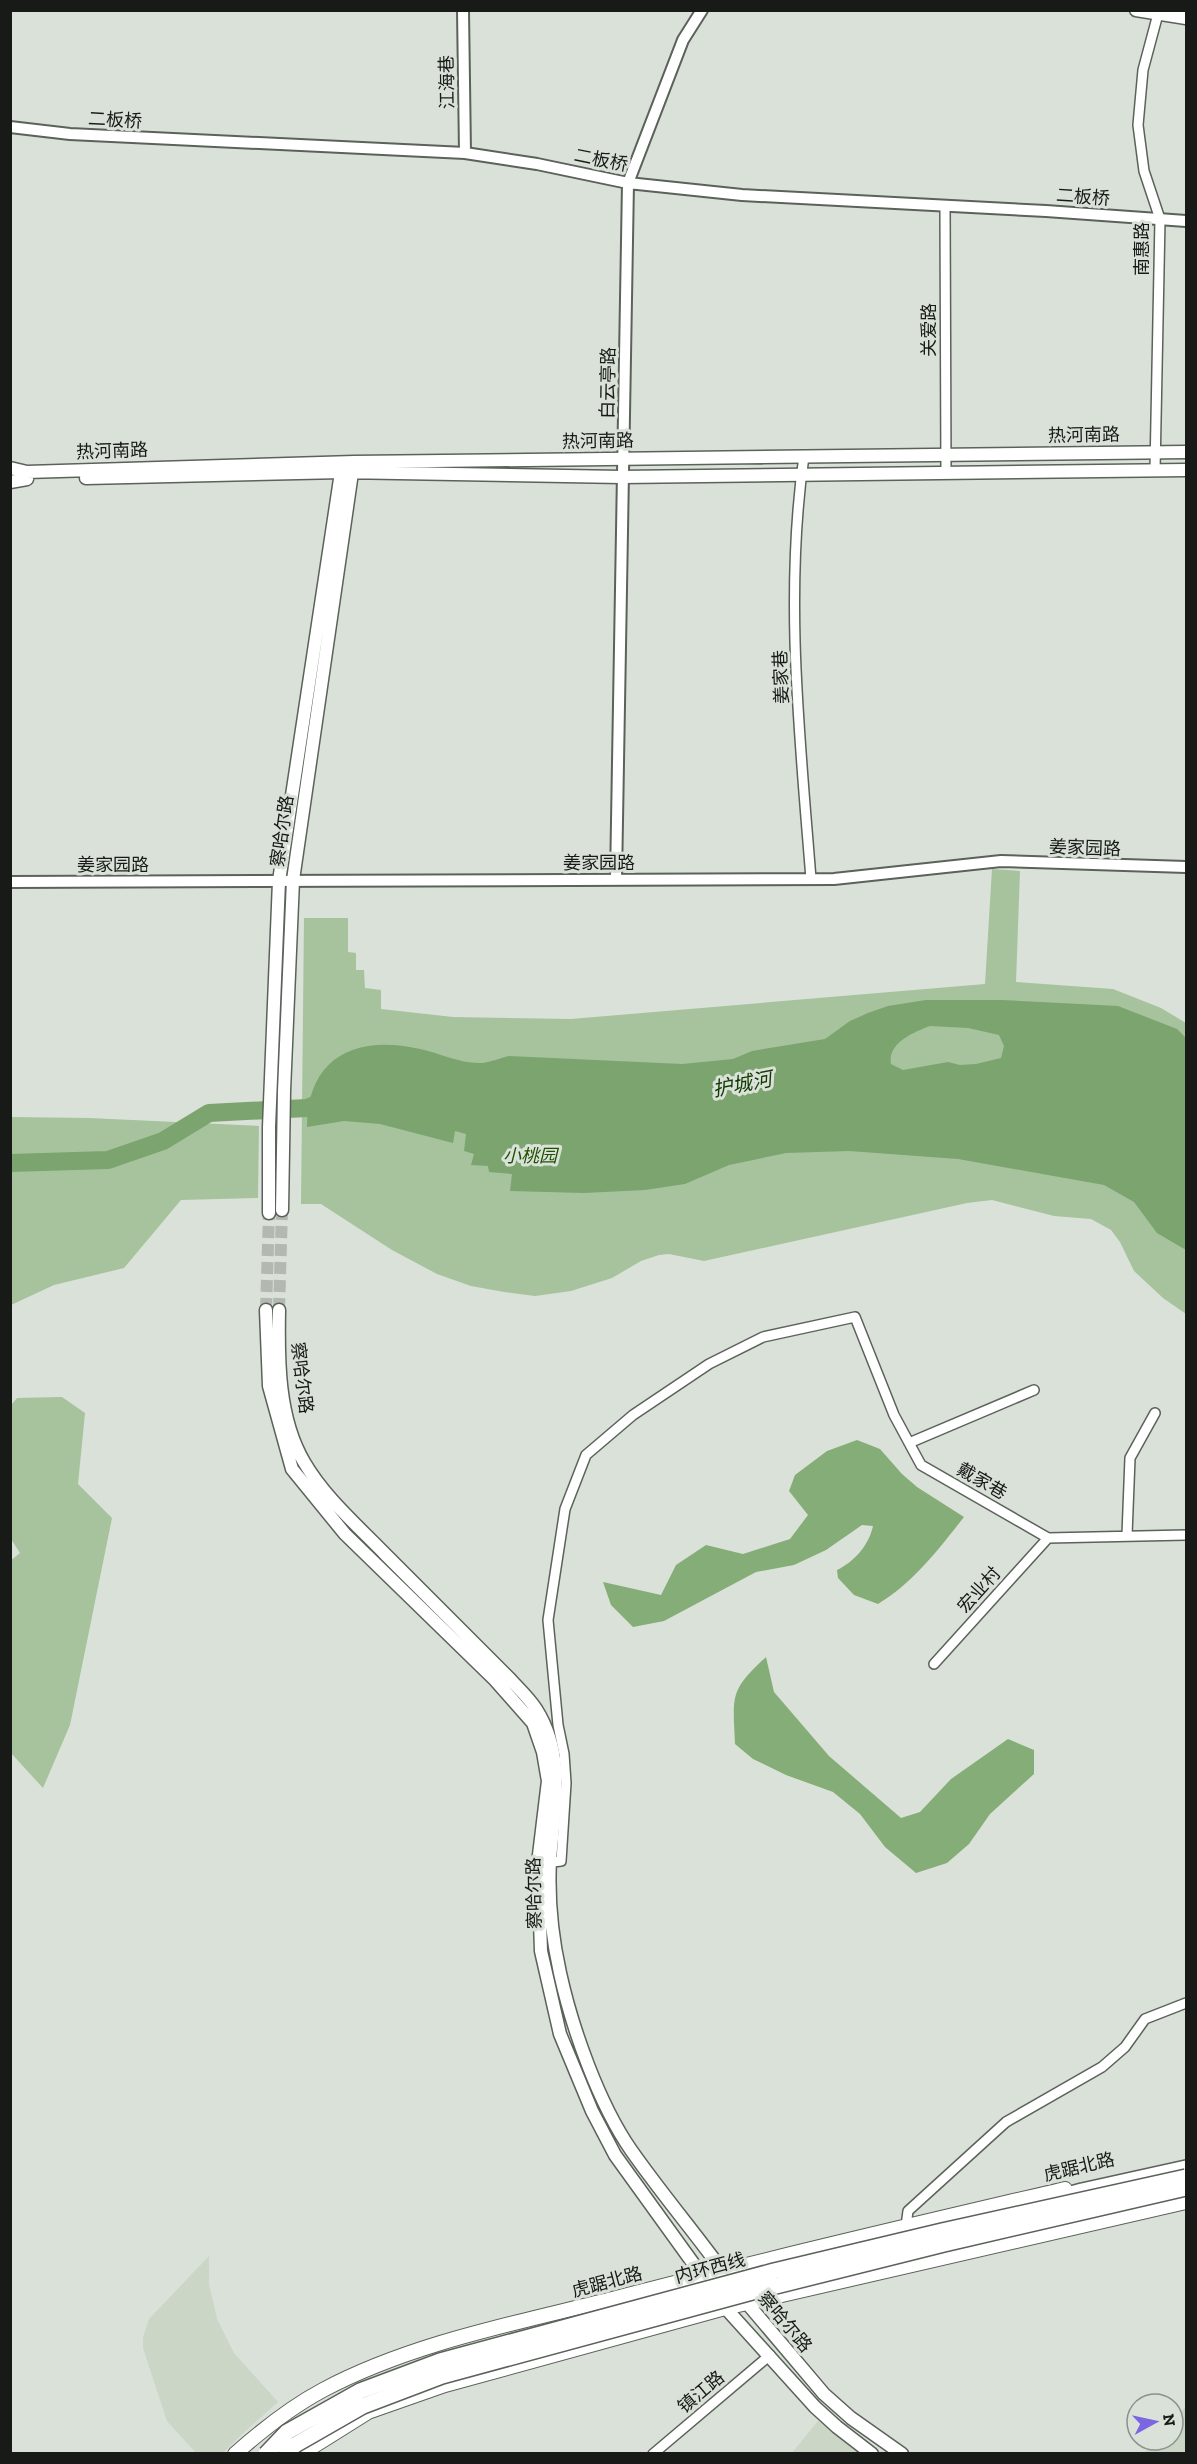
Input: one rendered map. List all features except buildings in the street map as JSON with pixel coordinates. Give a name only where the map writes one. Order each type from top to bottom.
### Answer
[{"type":"highway","points":[[943,2237],[1082,2191],[1186,2168]]},
{"type":"highway","name":"内环西线","points":[[286,2454],[295,2445],[363,2406],[442,2376],[756,2291],[943,2237],[1186,2177]]},
{"type":"highway","name":"内环西线","points":[[266,2454],[287,2432],[360,2391],[440,2361],[751,2277],[1186,2188]]},
{"type":"main road","points":[[1136,10],[1186,18]]},
{"type":"main road","name":"热河南路","points":[[10,477],[27,479],[624,458],[1186,452]]},
{"type":"main road","name":"热河南路","points":[[10,468],[27,472],[348,467],[622,477],[1186,470]]},
{"type":"main road","name":"察哈尔路","points":[[282,1210],[284,1091],[293,880],[348,467]]},
{"type":"main road","name":"察哈尔路","points":[[269,1213],[270,1090],[279,881],[348,467]]},
{"type":"main road","points":[[10,482],[27,479]]},
{"type":"main road","name":"察哈尔路","points":[[266,1310],[265,1339],[269,1386],[292,1469],[345,1534],[495,1680],[533,1723],[543,1752],[548,1781],[541,1951],[552,2005],[569,2057],[592,2111],[615,2155],[725,2308],[815,2407],[872,2454]]},
{"type":"main road","name":"察哈尔路","points":[[279,1310],[281,1387],[286,1413],[304,1462],[333,1500],[509,1678],[536,1708],[543,1721],[552,1747],[557,1779],[544,1862],[552,1930],[560,1974],[585,2055],[608,2108],[630,2148],[746,2303],[824,2394],[851,2418],[902,2454]]},
{"type":"main road","name":"虎踞北路","points":[[235,2454],[277,2419],[324,2390],[390,2361],[436,2345],[722,2270],[1186,2160]]},
{"type":"main road","points":[[943,2237],[1087,2217],[1186,2194]]},
{"type":"main road","points":[[301,2454],[368,2412],[434,2389],[725,2308],[1186,2202]]},
{"type":"street","name":"江海巷","points":[[463,10],[465,153]]},
{"type":"street","name":"白云亭路","points":[[616,879],[628,183],[683,40],[702,10]]},
{"type":"street","name":"南惠路","points":[[1155,470],[1160,219],[1144,171],[1138,125],[1143,70],[1158,14]]},
{"type":"street","name":"二板桥","points":[[10,127],[70,134],[465,153],[537,164],[628,183],[742,195],[1186,221]]},
{"type":"street","name":"关爱路","points":[[945,206],[946,473]]},
{"type":"street","name":"姜家巷","points":[[804,456],[794,590],[798,713],[811,879]]},
{"type":"street","name":"姜家园路","points":[[10,882],[834,879],[1001,861],[1186,867]]},
{"type":"street","name":"戴家巷","points":[[544,1862],[561,1861],[566,1783],[548,1620],[564,1509],[586,1455],[633,1415],[709,1364],[763,1337],[855,1317],[894,1415],[921,1465],[1048,1538]]},
{"type":"street","points":[[909,1443],[1034,1390]]},
{"type":"street","points":[[1127,1535],[1130,1458],[1155,1413]]},
{"type":"street","points":[[1048,1538],[1186,1535]]},
{"type":"street","name":"宏业村","points":[[934,1664],[1048,1538]]},
{"type":"street","points":[[906,2226],[908,2211],[1006,2122],[1102,2067],[1125,2047],[1145,2019],[1186,2004]]},
{"type":"street","name":"镇江路","points":[[653,2454],[770,2355]]},
{"type":"shaded area","points":[[857,1440],[880,1449],[917,1487],[964,1517],[914,1576],[878,1604],[854,1595],[838,1578],[837,1570],[855,1558],[868,1540],[873,1526],[862,1525],[826,1550],[794,1565],[756,1572],[664,1621],[633,1627],[611,1605],[603,1582],[661,1595],[676,1565],[706,1545],[743,1554],[790,1539],[808,1515],[789,1491],[795,1475],[827,1451]]},
{"type":"shaded area","points":[[766,1657],[774,1692],[829,1756],[901,1818],[920,1812],[951,1779],[1008,1739],[1034,1750],[1034,1774],[990,1814],[969,1844],[947,1863],[916,1873],[885,1847],[860,1814],[833,1792],[786,1775],[753,1759],[735,1744],[734,1704],[736,1695],[745,1678]]},
{"type":"shaded area","points":[[209,2256],[209,2284],[217,2319],[234,2353],[278,2402],[223,2453],[196,2453],[167,2421],[143,2348],[143,2337],[149,2319]]},
{"type":"shaded area","points":[[1185,2407],[1186,2453],[1143,2454],[1145,2452],[1185,2452]]},
{"type":"shaded area","points":[[818,2421],[862,2453],[791,2454]]},
{"type":"green space","name":"小桃园","points":[[992,869],[1020,871],[1016,982],[1113,989],[1161,1008],[1186,1023],[1186,1314],[1163,1298],[1134,1271],[1120,1242],[1111,1230],[1091,1219],[1054,1216],[992,1200],[967,1203],[704,1261],[669,1254],[659,1255],[641,1261],[612,1278],[571,1291],[535,1296],[471,1286],[437,1274],[392,1250],[321,1204],[301,1204],[304,918],[348,918],[348,952],[356,953],[356,970],[364,970],[365,988],[381,990],[381,1009],[453,1017],[571,1019],[985,984]]},
{"type":"green space","points":[[11,1117],[89,1118],[259,1126],[258,1198],[181,1200],[124,1268],[54,1285],[11,1305]]},
{"type":"green space","points":[[62,1397],[85,1413],[78,1484],[112,1518],[70,1725],[43,1788],[11,1753],[10,1561],[20,1553],[11,1539],[11,1405],[17,1398]]},
{"type":"water","name":"护城河","points":[[926,1000],[1002,1000],[1118,1006],[1177,1029],[1186,1038],[1186,1250],[1157,1233],[1134,1202],[1104,1185],[958,1159],[849,1151],[786,1153],[729,1165],[685,1184],[645,1190],[584,1193],[510,1191],[512,1174],[489,1172],[488,1166],[471,1165],[474,1154],[464,1151],[466,1134],[455,1131],[453,1143],[380,1124],[344,1121],[307,1127],[309,1103],[316,1083],[326,1068],[340,1056],[356,1049],[375,1045],[397,1045],[420,1049],[474,1063],[509,1056],[682,1064],[733,1059],[752,1051],[825,1039],[850,1021],[888,1006]],"holes":[[[930,1026],[968,1028],[999,1035],[1004,1046],[1001,1058],[976,1064],[960,1065],[948,1062],[903,1070],[891,1064],[893,1050],[897,1044],[917,1032]]]},
{"type":"waterway","points":[[10,1163],[108,1160],[163,1141],[209,1113],[307,1108],[329,1099]]},
{"type":"tunnel","points":[[279,1310],[282,1210]]},
{"type":"tunnel","points":[[266,1310],[269,1213]]}]
